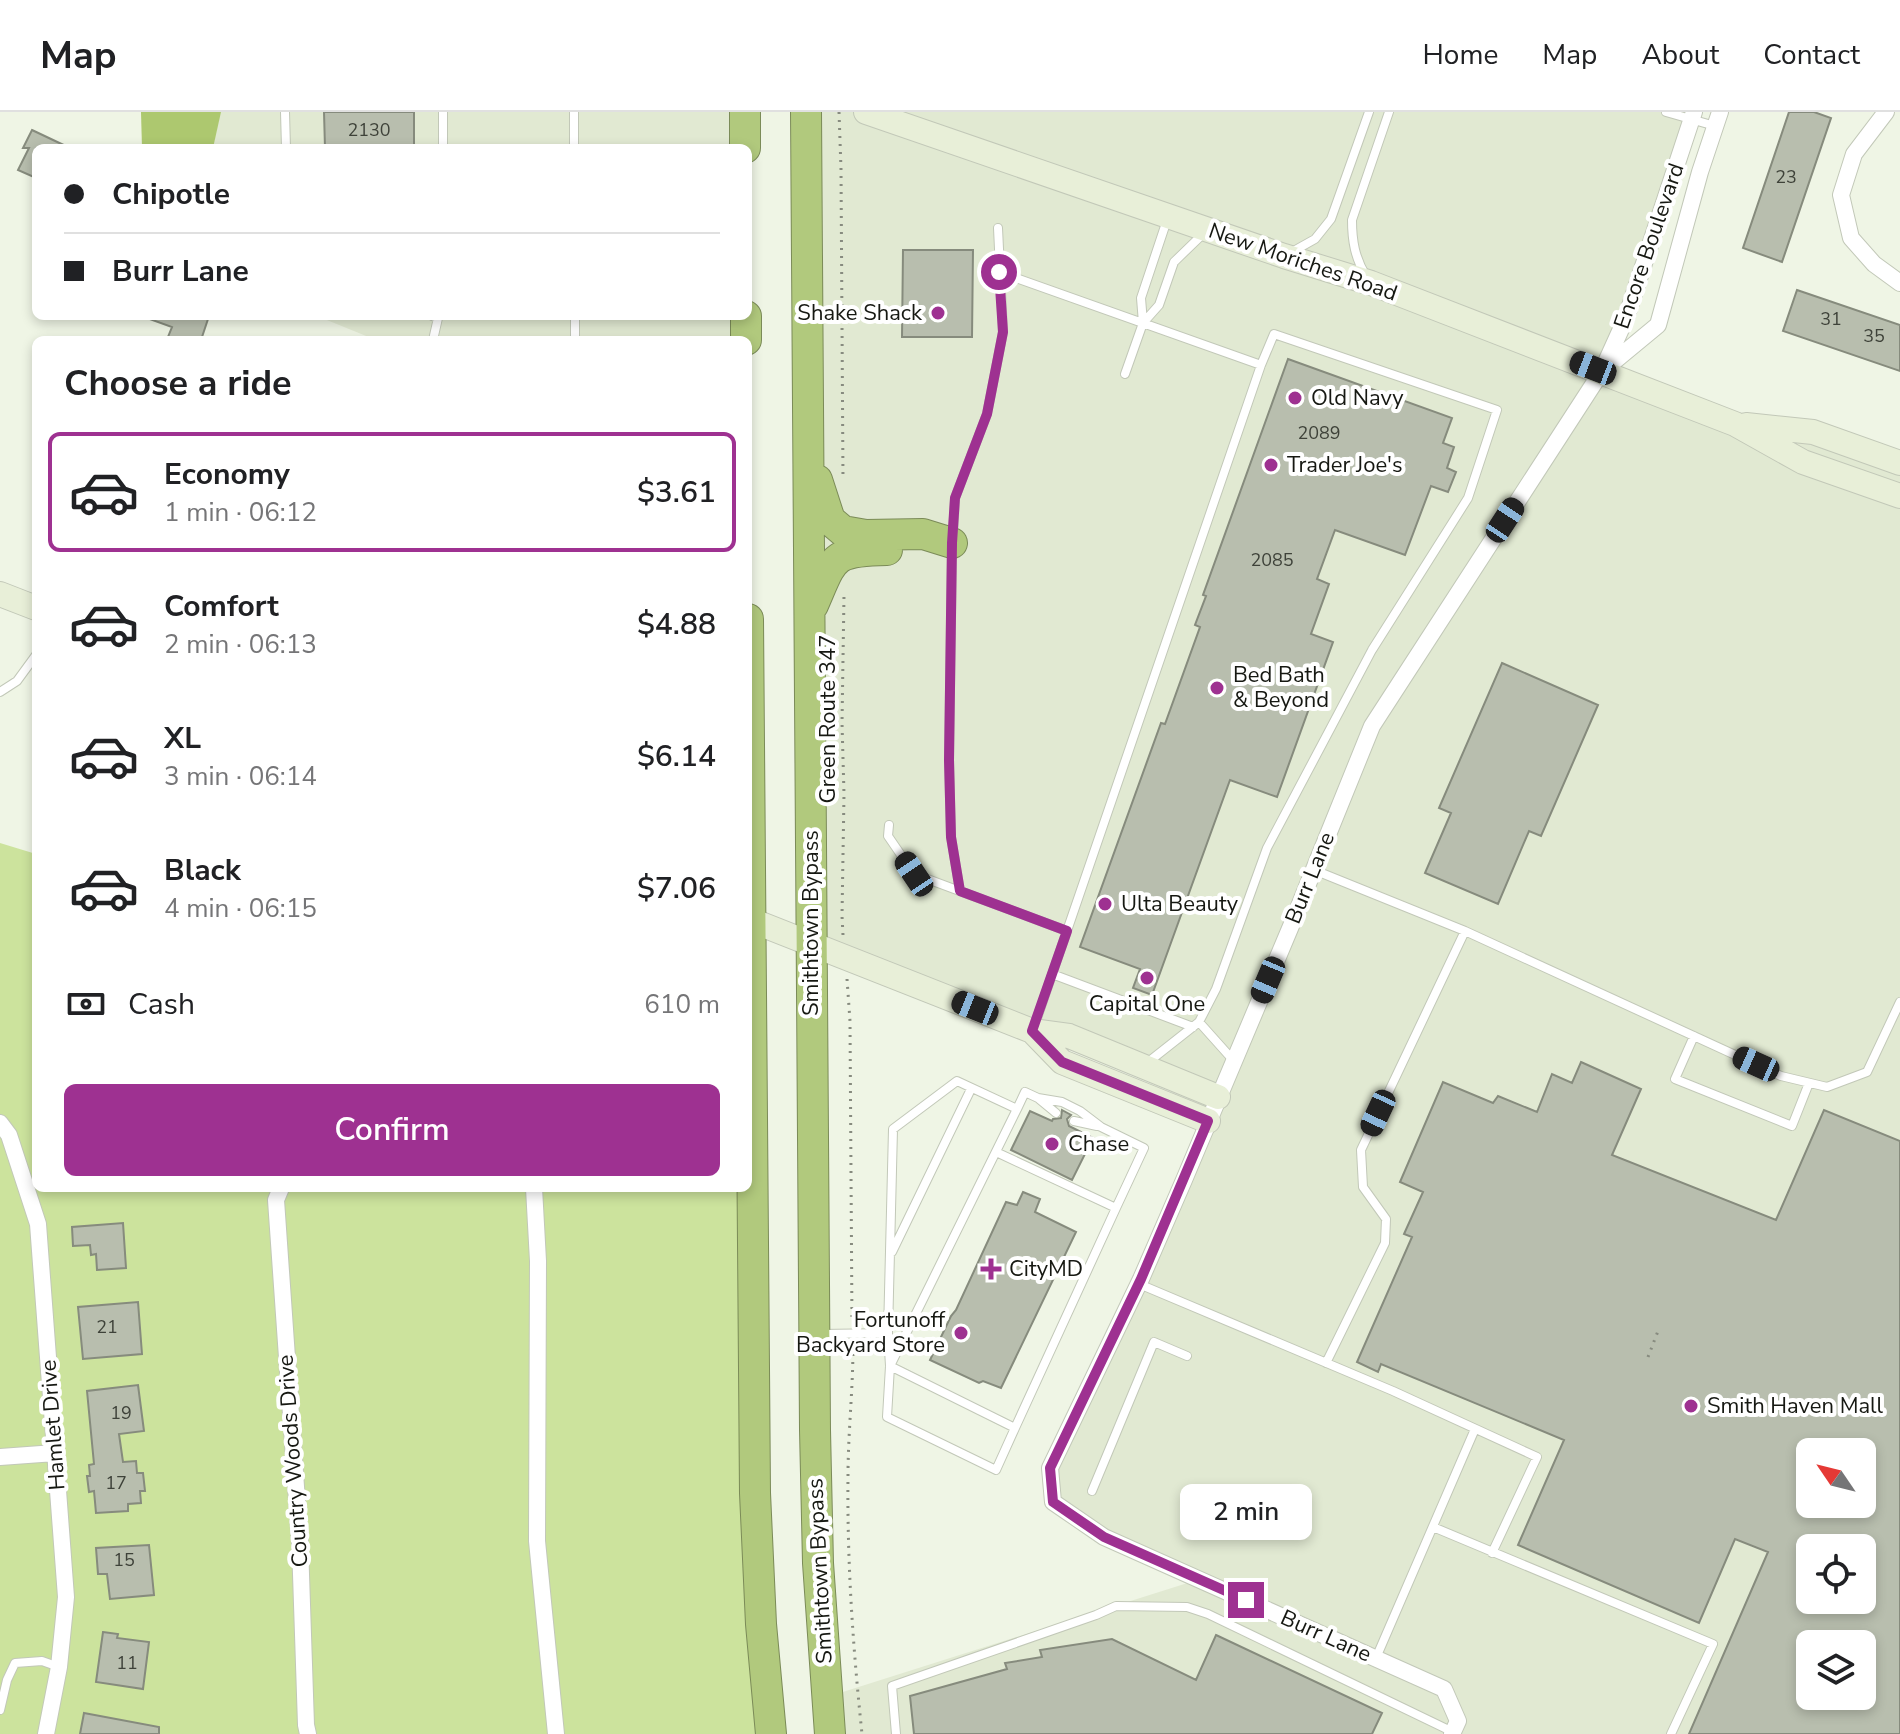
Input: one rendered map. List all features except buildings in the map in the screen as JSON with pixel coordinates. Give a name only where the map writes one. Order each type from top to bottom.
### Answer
[{"type":"highway","points":[[745,112],[745,144]]},
{"type":"highway","name":"Smithtown Bypass","points":[[806,112],[814,1334],[818,1563],[830,1734]]},
{"type":"highway","points":[[808,453],[827,513],[838,528],[866,535],[923,534],[952,543]]},
{"type":"highway","points":[[809,614],[832,564],[843,555],[922,549],[952,543]]},
{"type":"highway","points":[[752,1192],[755,1493],[761,1624],[771,1734]]},
{"type":"main road","name":"New Moriches Road","points":[[866,112],[1371,283],[1735,424],[1803,462],[1900,496]]},
{"type":"main road","name":"New Moriches Road","points":[[1735,424],[1813,432],[1900,463]]},
{"type":"main road","points":[[0,594],[32,606]]},
{"type":"main road","points":[[752,920],[1032,1031],[1069,1036],[1218,1097]]},
{"type":"main road","points":[[1032,1031],[1062,1062],[1208,1121]]},
{"type":"street","points":[[1886,112],[1854,154],[1841,195],[1851,238],[1874,264],[1900,283]]},
{"type":"street","name":"Encore Boulevard","points":[[1602,371],[1626,318],[1693,116]]},
{"type":"street","name":"Encore Boulevard","points":[[1602,371],[1658,325],[1717,119]]},
{"type":"street","name":"Burr Lane","points":[[1452,1733],[1458,1721],[1444,1689],[1104,1537],[1053,1502],[1050,1468],[1139,1284],[1372,726],[1602,371]]},
{"type":"street","name":"Hamlet Drive","points":[[0,1123],[9,1135],[38,1224],[66,1597],[59,1667],[46,1734]]},
{"type":"street","name":"Country Woods Drive","points":[[279,1192],[276,1200],[300,1544],[308,1734]]},
{"type":"street","points":[[534,1192],[538,1261],[537,1541],[556,1734]]},
{"type":"street","points":[[0,1457],[55,1453]]},
{"type":"lane","points":[[285,112],[286,144]]},
{"type":"lane","points":[[443,112],[443,144]]},
{"type":"lane","points":[[574,112],[574,144]]},
{"type":"lane","points":[[1284,256],[1315,239],[1331,219],[1369,112]]},
{"type":"lane","points":[[1371,283],[1358,262],[1352,220],[1389,112]]},
{"type":"lane","points":[[1666,112],[1717,119]]},
{"type":"lane","points":[[1143,323],[1141,298],[1169,216]]},
{"type":"lane","points":[[960,891],[950,811],[952,543],[955,498],[987,414],[1003,332],[998,228]]},
{"type":"lane","points":[[1125,374],[1143,323],[1159,305],[1178,256],[1207,230]]},
{"type":"lane","points":[[999,272],[1261,365]]},
{"type":"lane","points":[[1032,1031],[1274,334],[1497,410],[1468,498],[1372,650],[1267,848],[1216,989],[1196,1024],[1143,1066]]},
{"type":"lane","points":[[0,692],[17,681],[32,660]]},
{"type":"lane","points":[[889,825],[888,836],[914,874],[1067,931]]},
{"type":"lane","points":[[1314,870],[1465,931],[1781,1076],[1809,1083],[1827,1087],[1867,1072],[1900,1002]]},
{"type":"lane","points":[[1326,1363],[1385,1243],[1386,1219],[1363,1187],[1361,1150],[1465,931]]},
{"type":"lane","points":[[1052,974],[1196,1024],[1234,1061]]},
{"type":"lane","points":[[1694,1036],[1675,1079],[1792,1126],[1809,1083]]},
{"type":"lane","points":[[1017,1109],[957,1081],[893,1129],[887,1417],[996,1470],[1144,1148],[1101,1127],[1062,1102],[1038,1098]]},
{"type":"lane","points":[[890,1256],[971,1089]]},
{"type":"lane","points":[[890,1366],[1025,1092],[1056,1113]]},
{"type":"lane","points":[[1074,1121],[1101,1127]]},
{"type":"lane","points":[[996,1152],[1116,1208]]},
{"type":"lane","points":[[1139,1284],[1393,1391],[1537,1457],[1492,1553]]},
{"type":"lane","points":[[814,1334],[888,1333]]},
{"type":"lane","points":[[1092,1491],[1154,1342],[1187,1356]]},
{"type":"lane","points":[[890,1366],[1015,1428]]},
{"type":"lane","points":[[1376,1658],[1475,1429]]},
{"type":"lane","points":[[1433,1527],[1713,1644],[1671,1734]]},
{"type":"lane","points":[[896,1734],[892,1686],[1116,1606],[1187,1607],[1208,1614],[1452,1733]]},
{"type":"lane","points":[[0,1710],[7,1680],[15,1663],[42,1661],[59,1667]]},
{"type":"path","points":[[839,112],[843,485]]},
{"type":"path","name":"Green Route 347","points":[[842,916],[844,596]]},
{"type":"path","points":[[850,1021],[852,1316]]},
{"type":"path","points":[[1648,1357],[1658,1331]]},
{"type":"path","points":[[853,1350],[848,1449],[849,1565],[862,1734]]},
{"type":"shaded area","points":[[202,112],[745,112],[745,144],[189,144]]},
{"type":"shaded area","points":[[806,112],[1694,112],[1602,371],[1900,469],[1900,1734],[830,1734],[827,1697],[1197,1580],[1053,1502],[1050,1468],[1218,1097],[811,943]]},
{"type":"shaded area","points":[[327,320],[746,320],[746,336],[366,336]]},
{"type":"green space","points":[[141,112],[221,112],[214,144],[142,144]]},
{"type":"green space","points":[[0,843],[32,853],[32,1192],[748,1192],[771,1734],[0,1734]]},
{"type":"place","name":"Shake Shack","points":[[938,313]]},
{"type":"place","name":"Old Navy","points":[[1295,398]]},
{"type":"place","name":"Trader Joe's","points":[[1271,465]]},
{"type":"place","name":"Bed Bath & Beyond","points":[[1217,688]]},
{"type":"place","name":"Ulta Beauty","points":[[1105,904]]},
{"type":"place","name":"Capital One","points":[[1147,978]]},
{"type":"place","name":"Chase","points":[[1052,1144]]},
{"type":"place","name":"CityMD","points":[[991,1269]]},
{"type":"place","name":"Fortunoff Backyard Store","points":[[961,1333]]},
{"type":"place","name":"Smith Haven Mall","points":[[1691,1406]]},
{"type":"route","points":[[999,272],[1003,332],[987,414],[955,498],[952,543],[949,760],[951,837],[960,891],[1067,931],[1032,1031],[1062,1062],[1208,1121],[1141,1279],[1050,1468],[1053,1502],[1104,1537],[1246,1600]]}]
